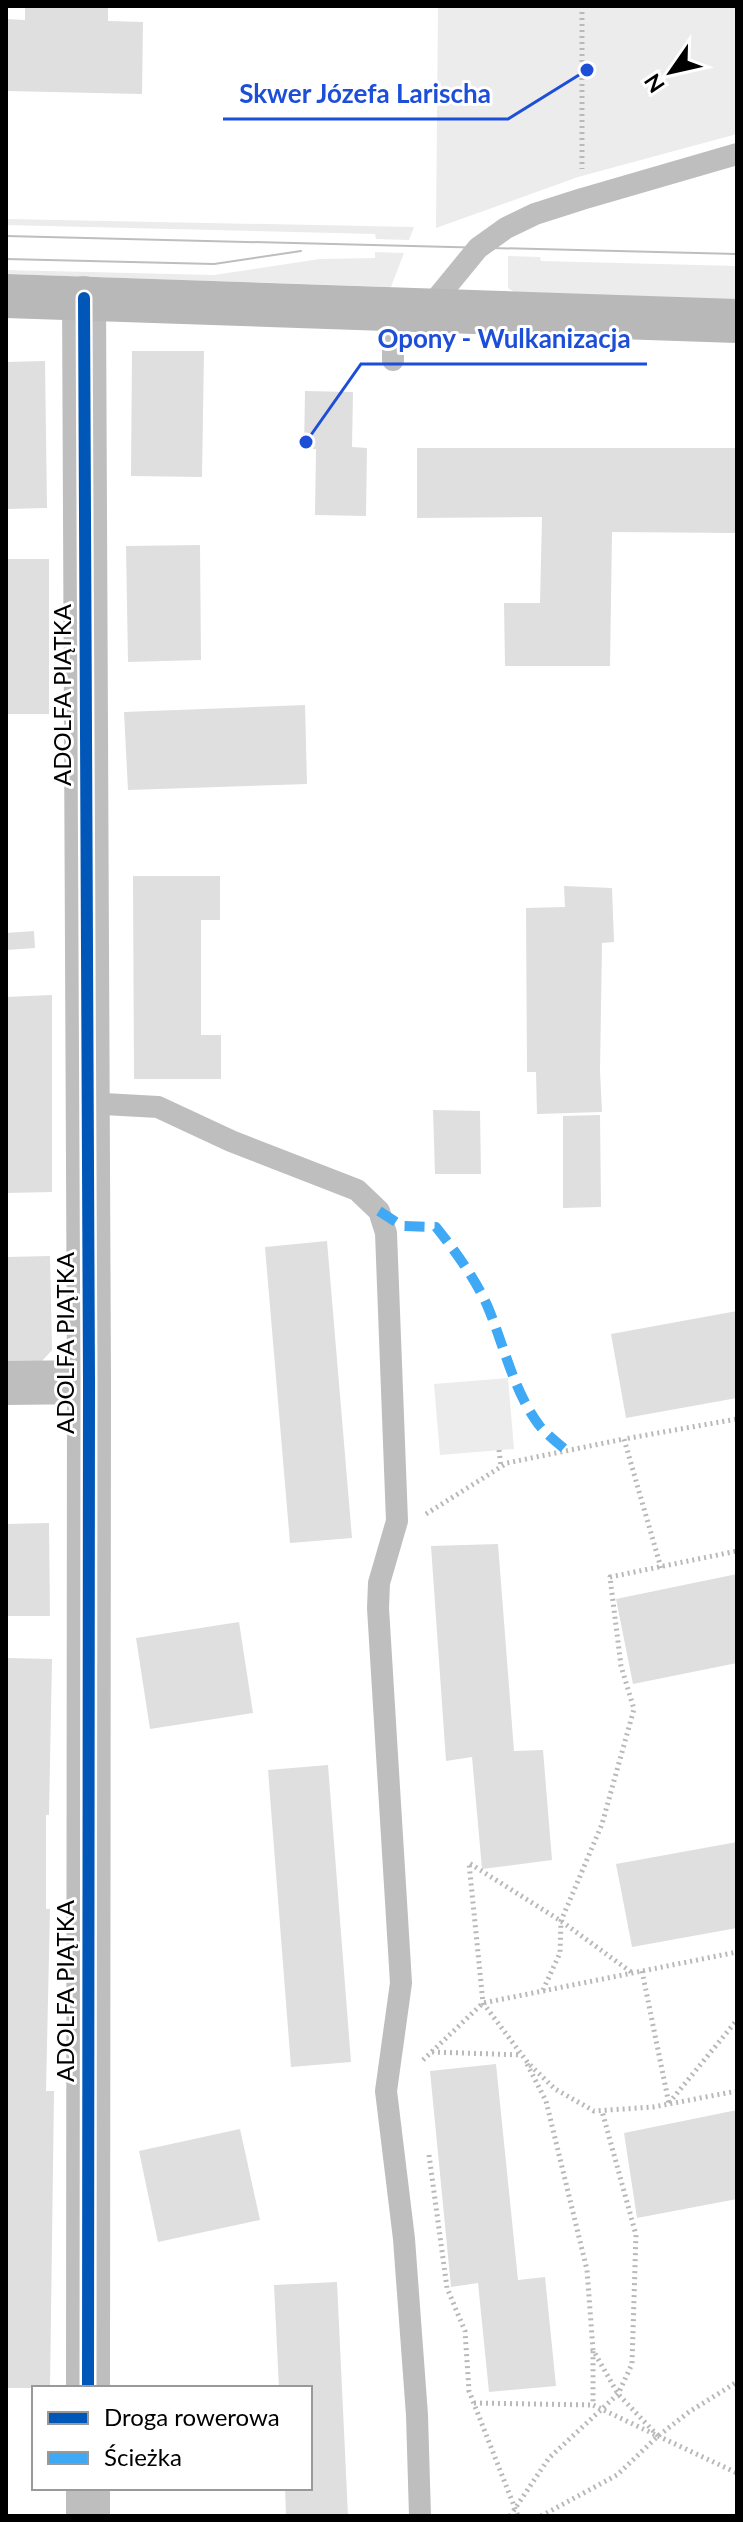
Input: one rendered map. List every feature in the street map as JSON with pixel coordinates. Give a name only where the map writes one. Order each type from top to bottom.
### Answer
[{"type":"main road","points":[[6,296],[737,321]]},
{"type":"street","name":"ADOLFA PIĄTKA","points":[[84,298],[89,1382],[88,2386]]},
{"type":"street","points":[[6,1383],[89,1382]]},
{"type":"street","points":[[88,2490],[88,2516]]},
{"type":"lane","points":[[393,360],[410,308],[490,238],[535,214],[701,162],[737,154]]},
{"type":"lane","points":[[86,1103],[158,1107],[231,1141],[357,1190],[379,1211],[386,1233],[397,1521],[379,1583],[378,1608],[401,1983],[386,2091],[404,2239],[417,2415],[420,2516]]},
{"type":"path","points":[[582,6],[582,199]]},
{"type":"path","points":[[415,1522],[507,1463],[737,1419]]},
{"type":"path","points":[[624,1439],[661,1568]]},
{"type":"path","points":[[499,1450],[501,1467]]},
{"type":"path","points":[[542,1991],[560,1953],[561,1921],[602,1824],[634,1709],[621,1666],[610,1577],[737,1551]]},
{"type":"path","points":[[632,1973],[561,1921],[469,1863],[483,2003],[522,2055],[555,2089],[594,2111],[669,2104],[737,2091]]},
{"type":"path","points":[[421,2061],[483,2003],[737,1952]]},
{"type":"path","points":[[642,1971],[669,2104]]},
{"type":"path","points":[[669,2104],[737,2020]]},
{"type":"path","points":[[431,2052],[522,2055]]},
{"type":"path","points":[[522,2055],[546,2101],[587,2270],[593,2350],[593,2405]]},
{"type":"path","points":[[510,2516],[549,2458],[618,2394],[632,2364],[636,2235],[602,2111]]},
{"type":"path","points":[[427,2143],[447,2288],[465,2331],[469,2391],[518,2516]]},
{"type":"path","points":[[593,2350],[618,2394],[658,2436]]},
{"type":"path","points":[[541,2516],[617,2475],[658,2436],[737,2382]]},
{"type":"path","points":[[474,2403],[593,2405],[737,2473]]},
{"type":"shaded area","points":[[438,6],[737,6],[737,134],[578,177],[436,228]]},
{"type":"shaded area","points":[[6,219],[414,227],[409,240],[376,239],[375,234],[6,225]]},
{"type":"shaded area","points":[[375,252],[404,253],[391,287],[6,274],[6,270],[214,275],[320,259],[375,258]]},
{"type":"shaded area","points":[[508,256],[540,257],[541,261],[737,266],[737,300],[514,292],[508,288]]},
{"type":"shaded area","points":[[508,1378],[514,1449],[440,1455],[434,1384]]},
{"type":"building","points":[[25,6],[108,6],[108,21],[143,22],[142,94],[6,91],[6,19],[25,20]]},
{"type":"building","points":[[132,351],[204,351],[202,477],[131,476]]},
{"type":"building","points":[[45,361],[47,508],[6,509],[6,362]]},
{"type":"building","points":[[305,391],[353,392],[352,447],[367,448],[366,516],[315,515],[316,449],[304,449]]},
{"type":"building","points":[[417,448],[737,448],[737,533],[612,532],[610,666],[505,666],[504,603],[540,603],[542,517],[417,518]]},
{"type":"building","points":[[200,545],[201,660],[128,662],[126,546]]},
{"type":"building","points":[[6,559],[49,559],[49,714],[6,714]]},
{"type":"building","points":[[305,705],[307,784],[128,790],[124,712]]},
{"type":"building","points":[[133,876],[220,876],[220,920],[201,920],[201,1035],[221,1035],[221,1079],[134,1079]]},
{"type":"building","points":[[564,886],[612,888],[614,942],[602,943],[602,1112],[537,1114],[536,1072],[527,1072],[526,908],[565,907]]},
{"type":"building","points":[[34,931],[35,948],[6,950],[6,933]]},
{"type":"building","points":[[52,995],[52,1192],[6,1193],[6,997]]},
{"type":"building","points":[[433,1110],[480,1111],[481,1174],[435,1174]]},
{"type":"building","points":[[600,1115],[601,1207],[563,1208],[563,1116]]},
{"type":"building","points":[[327,1241],[352,1538],[290,1543],[265,1247]]},
{"type":"building","points":[[50,1256],[52,1350],[42,1361],[6,1363],[6,1257]]},
{"type":"building","points":[[737,1311],[737,1398],[626,1418],[611,1334]]},
{"type":"building","points":[[49,1523],[50,1616],[6,1616],[6,1524]]},
{"type":"building","points":[[498,1544],[514,1751],[543,1750],[552,1860],[482,1869],[472,1757],[446,1761],[431,1546]]},
{"type":"building","points":[[737,1574],[737,1663],[633,1684],[616,1599]]},
{"type":"building","points":[[239,1622],[253,1713],[150,1729],[136,1638]]},
{"type":"building","points":[[6,1658],[52,1659],[49,1815],[46,1815],[46,1909],[50,1909],[46,2091],[54,2091],[50,2386],[6,2388]]},
{"type":"building","points":[[328,1765],[351,2062],[291,2067],[268,1770]]},
{"type":"building","points":[[737,1842],[737,1928],[632,1947],[616,1864]]},
{"type":"building","points":[[496,2064],[518,2280],[545,2277],[556,2386],[489,2392],[478,2283],[451,2287],[430,2071]]},
{"type":"building","points":[[737,2110],[737,2199],[637,2218],[624,2133]]},
{"type":"building","points":[[240,2129],[260,2220],[158,2242],[139,2151]]},
{"type":"building","points":[[337,2282],[348,2516],[286,2516],[285,2490],[312,2490],[312,2386],[279,2386],[274,2285]]},
{"type":"tram line","points":[[6,236],[737,254]]},
{"type":"tram line","points":[[6,259],[214,264],[301,251]]},
{"type":"marked path","points":[[379,1211],[402,1226],[436,1227],[464,1264],[482,1295],[530,1411],[542,1429],[567,1451]]},
{"type":"cycle path","points":[[84,298],[89,1382],[88,2386]]},
{"type":"place","name":"Skwer Józefa Larischa","points":[[587,70]]},
{"type":"place","name":"Opony - Wulkanizacja","points":[[306,442]]}]
